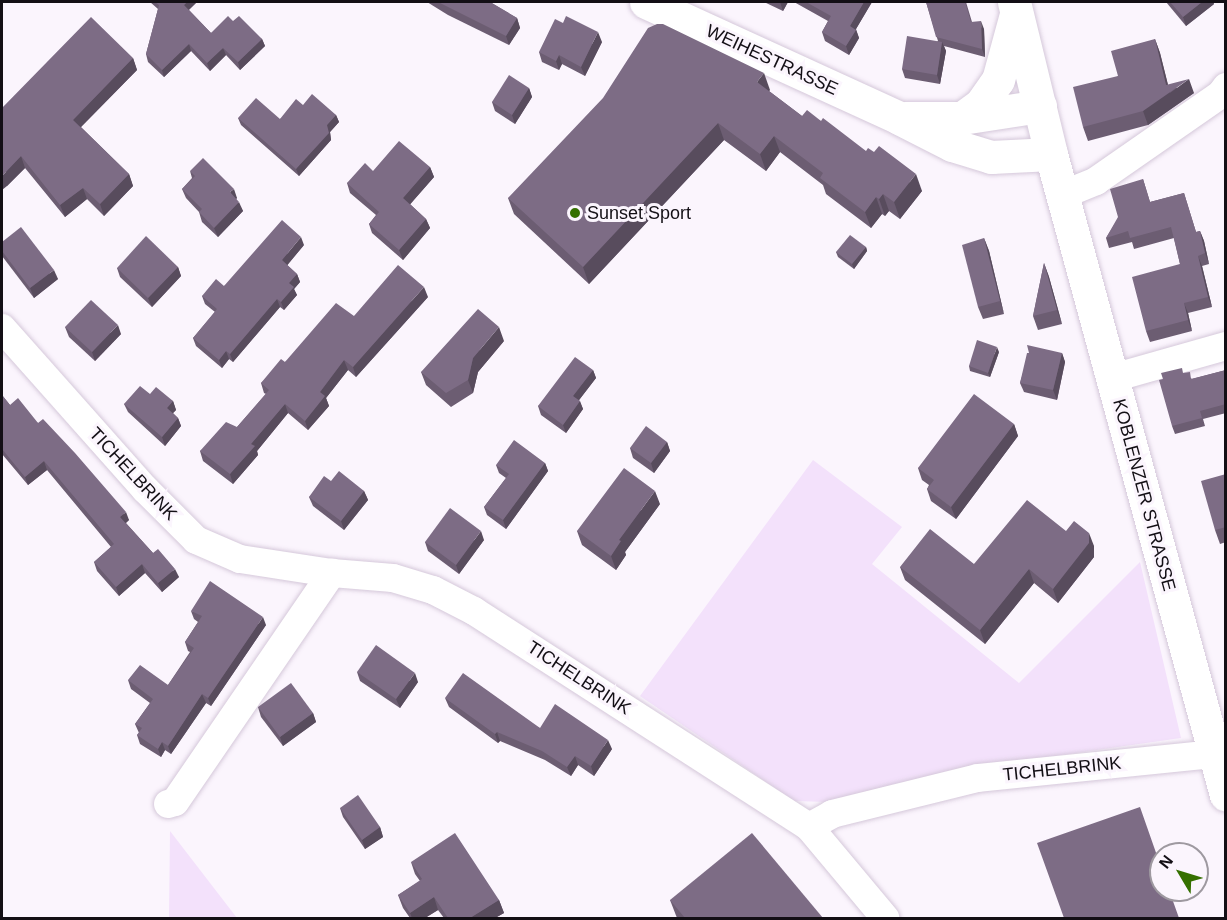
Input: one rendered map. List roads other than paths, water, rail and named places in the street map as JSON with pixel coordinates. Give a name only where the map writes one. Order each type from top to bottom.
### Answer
[{"type":"main road","name":"WEIHESTRASSE","points":[[646,2],[899,118],[952,145],[991,157],[1051,154]]},
{"type":"main road","name":"KOBLENZER STRASSE","points":[[1016,6],[1062,195],[1220,754],[1226,795]]},
{"type":"main road","points":[[962,118],[981,104],[998,80],[1016,6]]},
{"type":"main road","name":"WEIHESTRASSE","points":[[899,118],[962,118],[1040,106]]},
{"type":"street","points":[[1062,195],[1096,181],[1224,93]]},
{"type":"street","name":"TICHELBRINK","points":[[2,328],[145,489],[196,540],[240,558],[332,573],[393,578],[433,590],[474,611],[809,827],[885,918]]},
{"type":"street","points":[[1113,378],[1226,346]]},
{"type":"street","points":[[168,804],[175,802],[332,573]]},
{"type":"street","name":"TICHELBRINK","points":[[809,827],[832,814],[978,778],[1220,754]]},
{"type":"place","name":"Sunset Sport","points":[[575,213]]}]
